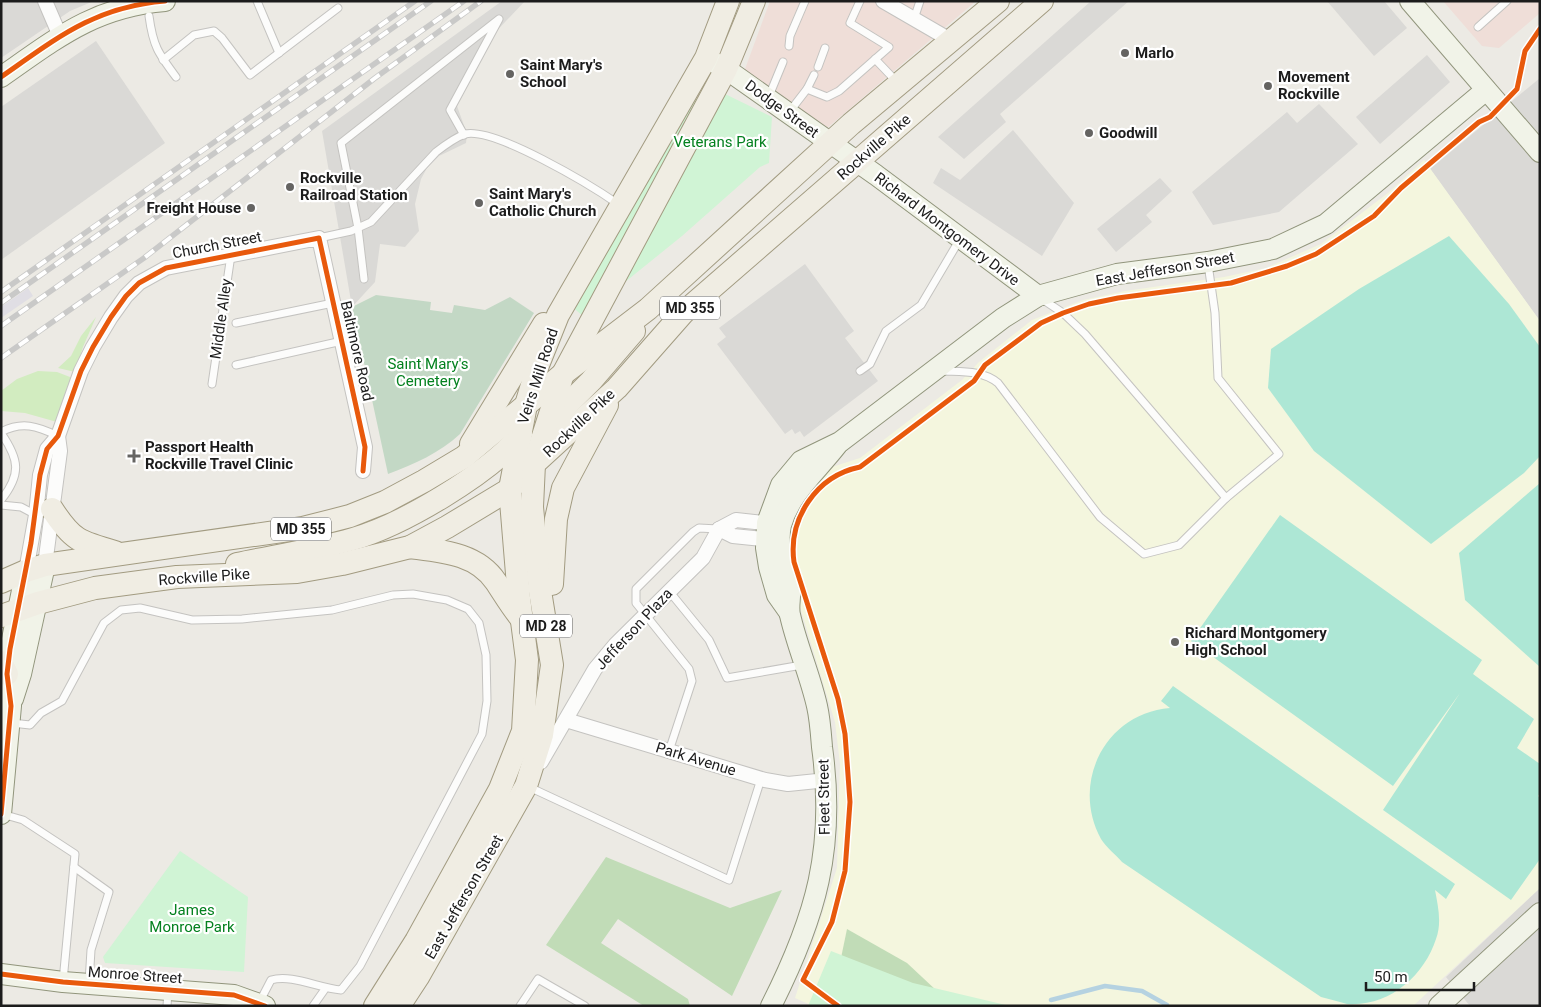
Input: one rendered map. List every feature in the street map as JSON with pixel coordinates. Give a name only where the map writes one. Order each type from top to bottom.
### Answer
[{"type":"main road","name":"Veirs Mill Road","points":[[500,789],[523,731],[527,660],[521,619],[510,489],[526,405],[538,365],[558,315],[706,58],[728,1]]},
{"type":"main road","name":"Veirs Mill Road","points":[[526,786],[542,735],[552,665],[540,591],[532,507],[534,464],[562,374],[726,69],[754,1]]},
{"type":"main road","name":"Rockville Pike","points":[[1,582],[35,568],[303,528],[350,516],[385,502],[464,457],[562,374],[648,309],[830,143],[998,1]]},
{"type":"main road","name":"Rockville Pike","points":[[19,609],[95,588],[177,577],[297,572],[410,548],[510,489],[534,464],[616,388],[684,313],[1042,1]]},
{"type":"main road","points":[[464,457],[539,332],[591,258]]},
{"type":"main road","points":[[510,489],[524,461],[546,426],[591,381],[631,335],[648,309]]},
{"type":"main road","points":[[177,577],[353,539],[382,528],[453,490],[491,464],[519,438],[562,374]]},
{"type":"main road","points":[[552,665],[552,554],[556,519],[563,488],[616,388]]},
{"type":"main road","points":[[44,512],[69,534],[93,546],[123,555]]},
{"type":"main road","points":[[410,548],[447,552],[473,561],[495,580],[505,598],[521,619]]},
{"type":"main road","name":"East Jefferson Street","points":[[399,1006],[418,977],[526,786]]},
{"type":"main road","name":"East Jefferson Street","points":[[375,1006],[416,941],[500,789]]},
{"type":"street","points":[[45,1],[60,36]]},
{"type":"street","points":[[1,77],[88,19],[119,9],[165,1]]},
{"type":"street","points":[[883,1],[952,41]]},
{"type":"street","points":[[1410,1],[1540,152]]},
{"type":"street","name":"Dodge Street","points":[[706,58],[726,69],[856,162]]},
{"type":"street","name":"East Jefferson Street","points":[[774,532],[795,495],[817,472],[840,442],[1003,318],[1038,296],[1117,274],[1208,262],[1273,249],[1326,224],[1486,90]]},
{"type":"street","name":"Richard Montgomery Drive","points":[[856,162],[1038,296]]},
{"type":"street","name":"Church Street","points":[[19,609],[35,568],[44,512],[60,451],[58,436],[81,371],[111,317],[139,283],[166,268],[319,238]]},
{"type":"street","name":"Baltimore Road","points":[[319,238],[365,447],[363,470]]},
{"type":"street","name":"Church Street","points":[[35,568],[44,512]]},
{"type":"street","points":[[718,529],[734,536],[774,532]]},
{"type":"street","name":"Jefferson Plaza","points":[[526,786],[595,669],[646,614],[703,558],[718,529]]},
{"type":"street","name":"Fleet Street","points":[[771,1006],[810,917],[819,882],[828,826],[827,780],[817,706],[789,612],[776,595],[769,567],[774,532]]},
{"type":"street","points":[[10,714],[4,668],[19,609]]},
{"type":"street","points":[[1,814],[10,714],[21,674],[19,609]]},
{"type":"street","name":"Park Avenue","points":[[566,720],[761,779],[788,784],[827,780]]},
{"type":"street","points":[[1439,1006],[1536,923]]},
{"type":"street","name":"Monroe Street","points":[[1,974],[89,984],[167,998],[191,995],[262,1005]]},
{"type":"lane","points":[[257,1],[279,53]]},
{"type":"lane","points":[[789,46],[790,36],[805,1]]},
{"type":"lane","points":[[807,90],[827,97],[839,91],[889,47],[850,23],[860,1]]},
{"type":"lane","points":[[914,19],[920,1]]},
{"type":"lane","points":[[1478,27],[1507,1]]},
{"type":"lane","points":[[163,60],[194,35],[214,31],[222,38],[250,75],[338,8]]},
{"type":"lane","points":[[149,16],[152,41],[176,77]]},
{"type":"lane","points":[[364,279],[358,228],[341,143],[499,19],[450,110],[464,135]]},
{"type":"lane","points":[[818,67],[825,48]]},
{"type":"lane","points":[[875,59],[900,84]]},
{"type":"lane","points":[[768,99],[783,62]]},
{"type":"lane","points":[[788,114],[807,90],[814,75]]},
{"type":"lane","points":[[319,238],[358,228],[371,222],[436,152],[448,142],[464,135],[493,138],[517,146],[591,186],[621,206]]},
{"type":"lane","points":[[860,371],[870,364],[886,331],[921,305],[961,238]]},
{"type":"lane","name":"Middle Alley","points":[[212,384],[231,254]]},
{"type":"lane","points":[[934,370],[979,373],[991,377],[998,383],[1100,517],[1144,554],[1179,545],[1226,498],[1279,454],[1218,378],[1215,313],[1208,262]]},
{"type":"lane","points":[[1038,296],[1063,313],[1085,334],[1226,498]]},
{"type":"lane","points":[[236,323],[333,303]]},
{"type":"lane","points":[[236,365],[342,341]]},
{"type":"lane","points":[[1,500],[13,481],[16,459],[1,432],[11,427],[30,425],[58,436]]},
{"type":"lane","points":[[1,505],[44,512]]},
{"type":"lane","points":[[669,751],[692,681],[689,669],[636,603],[636,589],[693,532],[699,528],[718,529]]},
{"type":"lane","points":[[669,591],[709,640],[727,678],[804,664]]},
{"type":"lane","points":[[10,714],[30,725],[41,713],[62,701],[104,623],[121,610],[140,608],[192,620],[242,619],[332,610],[393,595],[413,594],[447,600],[468,609],[479,623],[486,655],[487,701],[482,734],[360,966],[342,990],[325,989],[284,976],[271,980],[262,1005]]},
{"type":"lane","points":[[526,786],[729,880],[761,779]]},
{"type":"lane","points":[[1,814],[23,820],[75,854],[63,982]]},
{"type":"lane","points":[[74,867],[109,892],[91,950],[89,984]]},
{"type":"lane","points":[[520,1006],[538,979],[585,1006]]},
{"type":"lane","points":[[313,1006],[325,989]]},
{"type":"shaded area","points":[[1,1],[94,1],[70,11],[1,58]]},
{"type":"shaded area","points":[[502,1],[525,1],[489,39],[457,106],[467,134],[466,143],[439,156],[427,168],[421,179],[415,204],[419,231],[405,247],[380,244],[375,282],[352,307],[322,131]]},
{"type":"shaded area","points":[[770,1],[976,1],[819,135],[741,80]]},
{"type":"shaded area","points":[[1091,1],[1129,1],[1000,114],[1006,122],[964,159],[938,137]]},
{"type":"shaded area","points":[[1327,1],[1384,1],[1407,28],[1374,56]]},
{"type":"shaded area","points":[[1443,1],[1540,1],[1540,13],[1499,48],[1482,46]]},
{"type":"shaded area","points":[[96,41],[165,143],[1,260],[1,107]]},
{"type":"shaded area","points":[[1427,55],[1450,82],[1380,144],[1356,117]]},
{"type":"shaded area","points":[[1540,78],[1540,321],[1430,169]]},
{"type":"shaded area","points":[[1319,104],[1358,144],[1279,212],[1213,225],[1192,192],[1287,112],[1297,123]]},
{"type":"shaded area","points":[[1013,130],[1074,203],[1042,256],[933,183],[941,168],[960,180]]},
{"type":"shaded area","name":"Richard Montgomery High School","points":[[1424,160],[1540,321],[1540,888],[1413,1006],[813,1006],[795,998],[837,868],[840,764],[835,722],[786,561],[786,535],[797,502],[832,467],[860,458],[962,380],[979,362],[1032,320],[1083,300],[1125,291],[1224,277],[1266,268],[1321,244],[1388,193]]},
{"type":"shaded area","points":[[1160,178],[1172,191],[1146,215],[1152,222],[1116,252],[1097,229]]},
{"type":"shaded area","points":[[805,264],[854,331],[845,338],[878,381],[804,437],[800,431],[795,434],[792,429],[785,434],[717,344],[726,337],[719,328]]},
{"type":"shaded area","points":[[28,288],[33,296],[1,318],[1,307]]},
{"type":"shaded area","points":[[1540,888],[1540,1006],[1470,1006],[1446,977]]},
{"type":"green space","name":"Veterans Park","points":[[721,90],[721,92],[772,117],[769,163],[760,167],[682,236],[583,316],[571,306],[693,100]]},
{"type":"green space","points":[[1449,236],[1509,304],[1540,347],[1540,456],[1524,473],[1431,544],[1314,451],[1268,388],[1271,349],[1359,289]]},
{"type":"green space","name":"Saint Mary's Cemetery","points":[[376,295],[431,302],[430,310],[452,313],[454,305],[485,310],[510,297],[534,313],[460,434],[452,441],[417,462],[388,474],[352,307]]},
{"type":"green space","points":[[96,317],[75,372],[58,368],[71,356],[81,336]]},
{"type":"green space","points":[[38,371],[57,372],[70,377],[71,381],[57,422],[25,413],[1,411],[1,391],[17,379]]},
{"type":"green space","points":[[1540,483],[1540,667],[1465,600],[1459,553]]},
{"type":"green space","points":[[1280,515],[1482,660],[1473,674],[1534,719],[1517,748],[1540,764],[1540,793],[1538,796],[1540,798],[1540,859],[1511,900],[1383,810],[1460,693],[1393,786],[1191,641]]},
{"type":"green space","points":[[1173,686],[1455,884],[1446,899],[1435,890],[1439,921],[1436,939],[1423,965],[1414,977],[1403,986],[1390,995],[1362,1004],[1347,1004],[1321,997],[1122,862],[1103,842],[1092,817],[1090,795],[1092,774],[1100,754],[1112,737],[1128,723],[1147,713],[1170,708],[1161,701]]},
{"type":"green space","name":"James Monroe Park","points":[[180,851],[248,897],[244,972],[105,963],[103,957]]},
{"type":"green space","points":[[606,857],[730,908],[782,890],[732,996],[618,919],[601,943],[688,999],[690,1006],[644,1006],[546,945]]},
{"type":"green space","points":[[847,929],[907,963],[953,1006],[835,987]]},
{"type":"green space","points":[[831,951],[913,983],[1010,1006],[808,1006]]},
{"type":"waterway","points":[[1051,1000],[1105,986],[1142,991],[1167,1005]]},
{"type":"railway","points":[[1,292],[415,1]]},
{"type":"railway","points":[[1,303],[431,1]]},
{"type":"railway","points":[[1,326],[464,1]]},
{"type":"railway","points":[[1,358],[144,258],[375,78],[481,1]]},
{"type":"cycle path","points":[[1,77],[59,37],[97,17],[140,4],[165,1]]},
{"type":"cycle path","points":[[838,1006],[803,980],[832,922],[845,871],[850,802],[845,734],[838,699],[794,562],[793,546],[796,530],[808,502],[830,480],[844,472],[860,467],[974,381],[985,365],[1041,323],[1089,304],[1118,298],[1231,283],[1287,266],[1316,254],[1374,216],[1401,188],[1479,122],[1490,117],[1517,89],[1525,51],[1540,29]]},
{"type":"cycle path","points":[[1,814],[11,706],[7,674],[10,649],[31,543],[40,475],[47,449],[58,436],[81,371],[93,347],[126,296],[139,283],[166,268],[319,238],[365,447],[363,471]]},
{"type":"cycle path","points":[[1,974],[63,982],[234,995],[265,1006]]},
{"type":"place","name":"Marlo","points":[[1125,53]]},
{"type":"place","name":"Saint Mary's School","points":[[510,74]]},
{"type":"place","name":"Movement Rockville","points":[[1268,86]]},
{"type":"place","name":"Goodwill","points":[[1089,133]]},
{"type":"place","name":"Rockville Railroad Station","points":[[290,187]]},
{"type":"place","name":"Saint Mary's Catholic Church","points":[[479,203]]},
{"type":"place","name":"Freight House","points":[[251,208]]},
{"type":"place","name":"Passport Health Rockville Travel Clinic","points":[[134,456]]},
{"type":"place","name":"Richard Montgomery High School","points":[[1175,642]]}]
